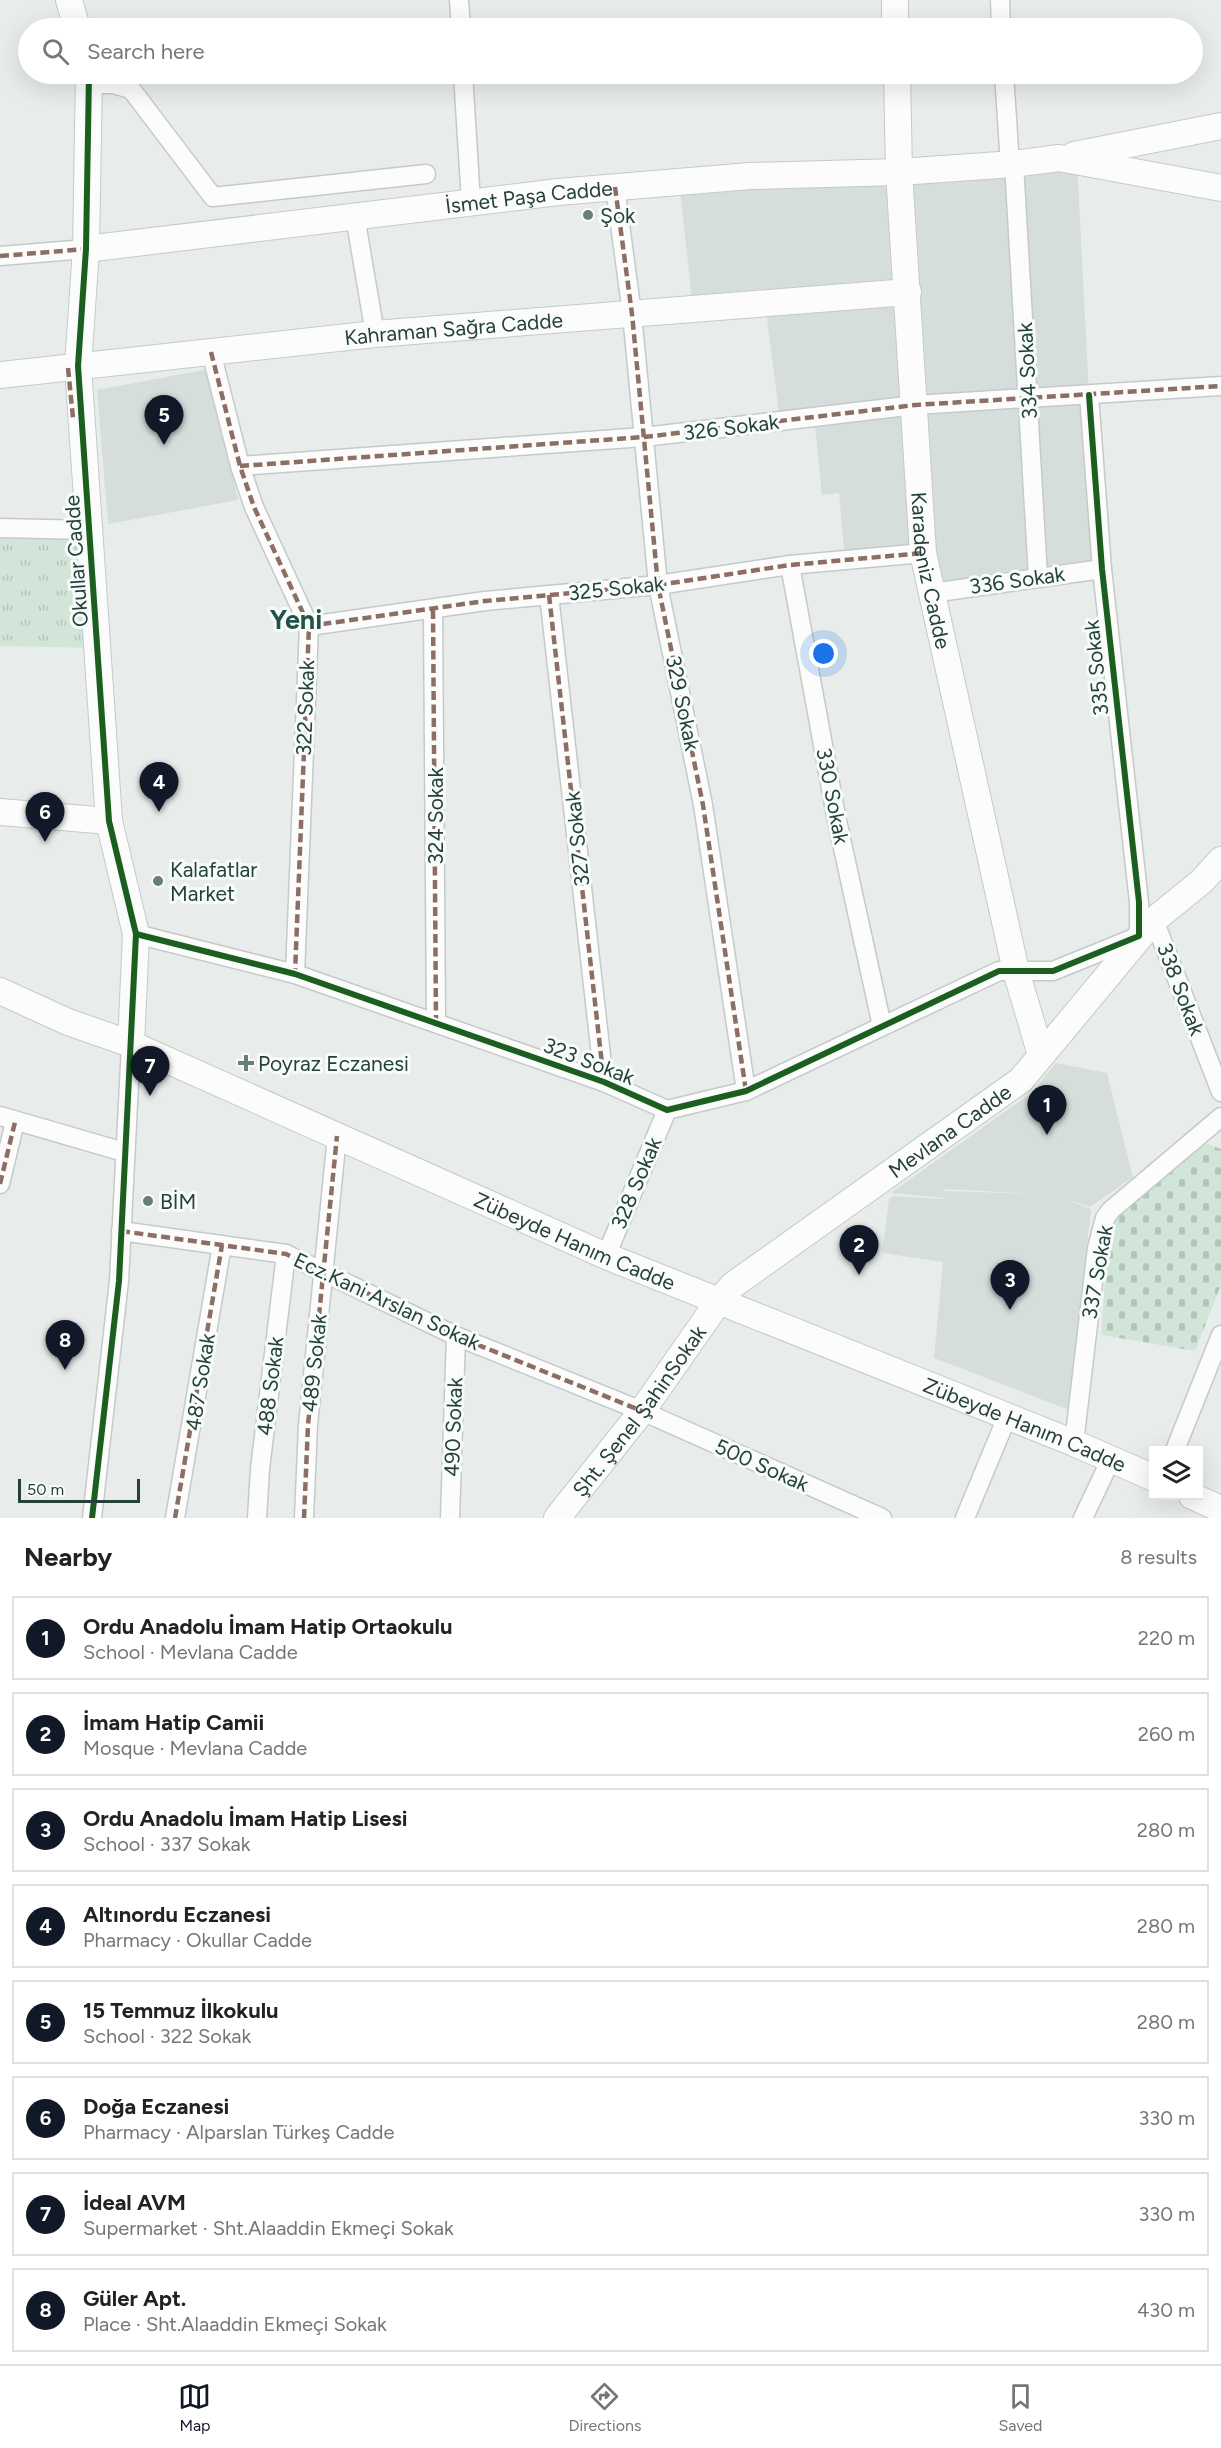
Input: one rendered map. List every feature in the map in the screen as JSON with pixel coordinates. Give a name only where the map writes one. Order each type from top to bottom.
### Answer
[{"type":"street","points":[[69,0],[74,18]]},
{"type":"street","points":[[459,0],[460,18]]},
{"type":"street","points":[[895,0],[896,18]]},
{"type":"street","points":[[1000,0],[1001,18]]},
{"type":"street","name":"Okullar Cadde","points":[[90,84],[86,249],[73,367],[87,530],[106,821],[136,934],[131,1044]]},
{"type":"street","points":[[113,84],[131,89],[213,197],[426,174]]},
{"type":"street","points":[[464,84],[471,202]]},
{"type":"street","name":"Karadeniz Cadde","points":[[897,84],[899,172],[923,553],[1016,971],[1041,1055]]},
{"type":"street","name":"334 Sokak","points":[[1005,84],[1029,399],[1038,577]]},
{"type":"street","name":"İsmet Paşa Cadde","points":[[0,256],[86,249],[471,202],[615,187],[750,176],[899,172],[1012,164],[1059,158],[1221,126]]},
{"type":"street","name":"İsmet Paşa Cadde","points":[[1059,158],[1221,188]]},
{"type":"street","name":"329 Sokak","points":[[615,187],[632,314],[658,585],[703,805],[746,1091]]},
{"type":"street","points":[[355,216],[375,334]]},
{"type":"street","name":"Kahraman Sağra Cadde","points":[[0,375],[375,334],[908,292]]},
{"type":"street","name":"322 Sokak","points":[[211,352],[240,466],[272,549],[309,626],[295,974]]},
{"type":"street","name":"326 Sokak","points":[[240,466],[644,437],[915,405],[1221,386]]},
{"type":"street","name":"335 Sokak","points":[[1089,395],[1102,569],[1139,902],[1146,928]]},
{"type":"street","points":[[0,528],[87,530]]},
{"type":"street","name":"325 Sokak","points":[[309,626],[485,601],[658,585],[790,565],[923,553]]},
{"type":"street","name":"330 Sokak","points":[[790,565],[836,816],[882,1026]]},
{"type":"street","name":"336 Sokak","points":[[932,593],[1102,569]]},
{"type":"street","name":"327 Sokak","points":[[549,595],[604,1082]]},
{"type":"street","name":"324 Sokak","points":[[433,610],[436,1022]]},
{"type":"street","points":[[0,812],[106,821]]},
{"type":"street","name":"Mevlana Cadde","points":[[719,1300],[733,1285],[1021,1080],[1146,928],[1211,877],[1221,861]]},
{"type":"street","points":[[667,1110],[746,1091],[999,971],[1053,971],[1146,928]]},
{"type":"street","name":"338 Sokak","points":[[1146,928],[1221,1092]]},
{"type":"street","name":"323 Sokak","points":[[136,934],[295,974],[604,1082],[667,1110]]},
{"type":"street","name":"Zübeyde Hanım Cadde","points":[[0,991],[68,1022],[131,1044],[606,1256],[1074,1443],[1149,1476]]},
{"type":"street","points":[[92,1518],[119,1281],[131,1044]]},
{"type":"street","name":"328 Sokak","points":[[606,1256],[667,1110]]},
{"type":"street","name":"337 Sokak","points":[[1074,1443],[1097,1248],[1105,1218],[1111,1210],[1221,1117]]},
{"type":"street","points":[[0,1184],[8,1119],[124,1152]]},
{"type":"street","name":"489 Sokak","points":[[304,1518],[308,1425],[337,1136]]},
{"type":"street","name":"Ecz.Kani Arslan Sokak","points":[[121,1231],[286,1254],[323,1269],[456,1336],[642,1411]]},
{"type":"street","name":"487 Sokak","points":[[176,1518],[222,1245]]},
{"type":"street","name":"488 Sokak","points":[[257,1518],[260,1469],[286,1254]]},
{"type":"street","name":"Şht. Şenel ŞahinSokak","points":[[557,1518],[642,1411],[719,1300]]},
{"type":"street","points":[[1177,1446],[1221,1335]]},
{"type":"street","name":"490 Sokak","points":[[450,1518],[456,1336]]},
{"type":"street","name":"500 Sokak","points":[[642,1411],[878,1517]]},
{"type":"street","points":[[965,1518],[1007,1417]]},
{"type":"street","points":[[1083,1518],[1111,1459]]},
{"type":"street","points":[[1201,1500],[1221,1509]]},
{"type":"shaded area","points":[[1077,161],[1089,395],[1102,569],[932,593],[923,553],[845,560],[839,493],[822,495],[814,417],[780,421],[765,303],[693,309],[679,182]]},
{"type":"shaded area","points":[[209,369],[238,500],[108,524],[97,390]]},
{"type":"shaded area","points":[[1056,1063],[1107,1073],[1133,1177],[1090,1207],[1062,1198],[1091,1209],[1086,1254],[1090,1257],[1069,1410],[934,1358],[943,1262],[882,1253],[889,1199],[894,1196],[943,1199],[945,1191],[1039,1194],[945,1189],[943,1198],[891,1193],[1031,1093]]},
{"type":"green space","points":[[0,528],[83,530],[98,648],[0,646]]},
{"type":"green space","points":[[1208,1144],[1221,1149],[1221,1285],[1195,1351],[1101,1335],[1108,1240],[1114,1215],[1198,1145]]},
{"type":"marked path","points":[[615,187],[632,314],[658,585],[703,805],[746,1091]]},
{"type":"marked path","points":[[0,256],[86,249]]},
{"type":"marked path","points":[[211,352],[240,466],[254,507],[309,626],[295,974]]},
{"type":"marked path","points":[[68,368],[73,418]]},
{"type":"marked path","points":[[240,466],[644,437],[915,405],[1221,386]]},
{"type":"marked path","points":[[309,626],[485,601],[658,585],[790,565],[923,553]]},
{"type":"marked path","points":[[549,595],[604,1082]]},
{"type":"marked path","points":[[433,610],[436,1022]]},
{"type":"marked path","points":[[0,1184],[15,1122]]},
{"type":"marked path","points":[[304,1518],[308,1425],[337,1136]]},
{"type":"marked path","points":[[121,1231],[286,1254],[456,1336],[642,1411]]},
{"type":"marked path","points":[[175,1518],[222,1245]]},
{"type":"cycle path","points":[[89,84],[86,249],[78,366],[109,821],[136,934],[119,1281],[92,1518]]},
{"type":"cycle path","points":[[136,934],[295,974],[604,1082],[667,1110],[746,1091],[999,971],[1053,971],[1139,936],[1139,902],[1102,569],[1089,395]]},
{"type":"place","name":"Şok","points":[[588,215]]},
{"type":"place","name":"15 Temmuz İlkokulu","points":[[164,445]]},
{"type":"place","name":"Altınordu Eczanesi","points":[[159,812]]},
{"type":"place","name":"Doğa Eczanesi","points":[[45,842]]},
{"type":"place","name":"Kalafatlar Market","points":[[158,881]]},
{"type":"place","name":"Poyraz Eczanesi","points":[[246,1063]]},
{"type":"place","name":"İdeal AVM","points":[[150,1096]]},
{"type":"place","name":"Ordu Anadolu İmam Hatip Ortaokulu","points":[[1047,1135]]},
{"type":"place","name":"BİM","points":[[148,1201]]},
{"type":"place","name":"İmam Hatip Camii","points":[[859,1275]]},
{"type":"place","name":"Ordu Anadolu İmam Hatip Lisesi","points":[[1010,1310]]},
{"type":"place","name":"Güler Apt.","points":[[65,1370]]},
{"type":"district","name":"Yeni","points":[[296,619]]}]
